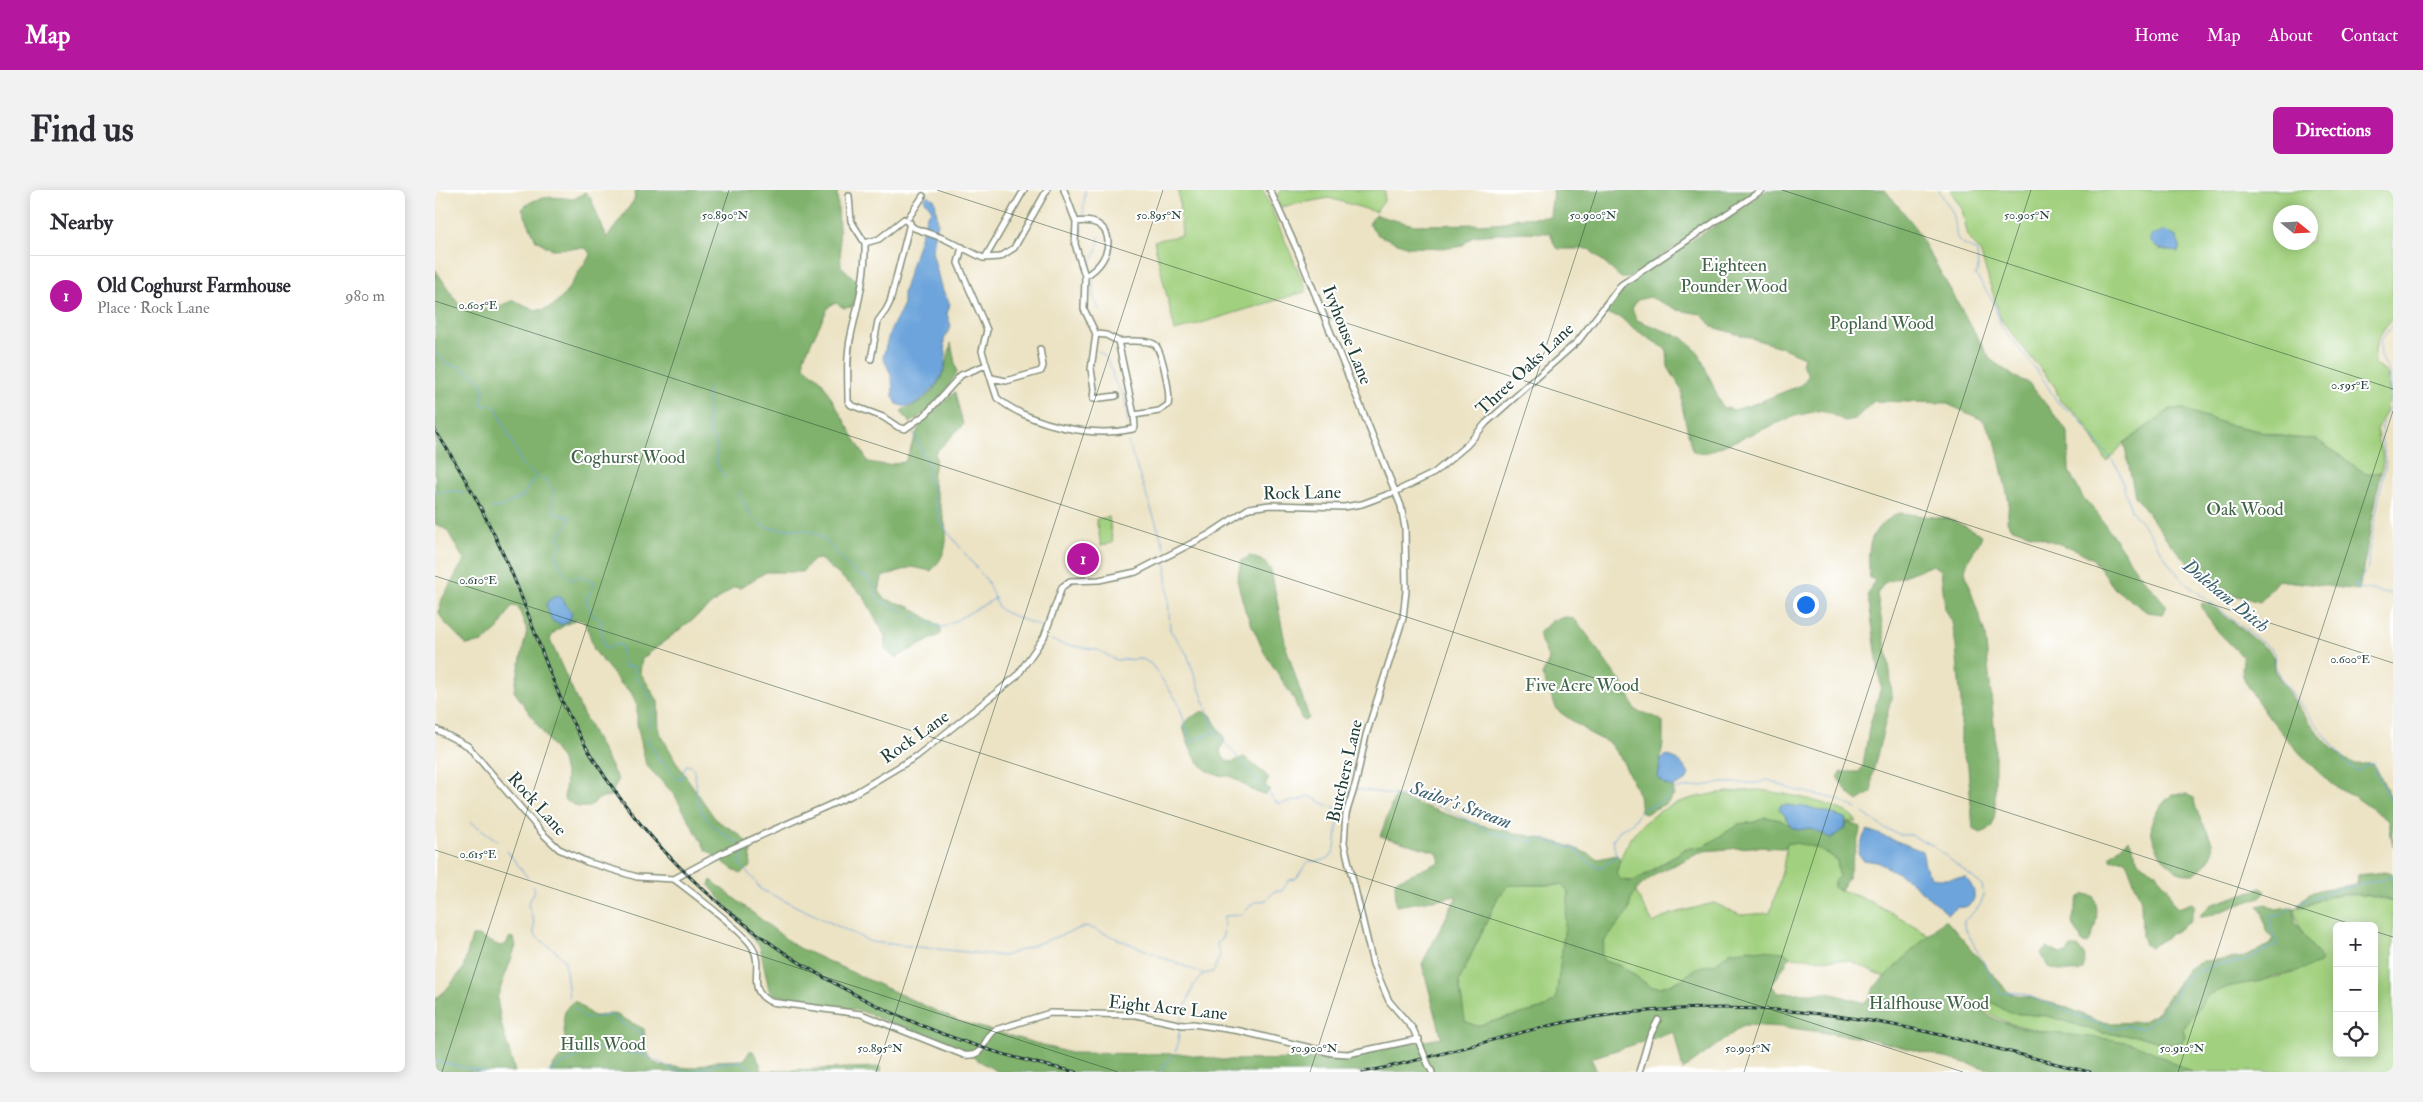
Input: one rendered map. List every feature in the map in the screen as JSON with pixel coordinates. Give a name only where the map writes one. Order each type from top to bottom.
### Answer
[{"type":"street","points":[[985,258],[1024,190]]},
{"type":"street","points":[[865,243],[879,238],[901,220],[985,258],[1000,257],[1012,250],[1047,190]]},
{"type":"street","points":[[1063,190],[1076,222],[1075,244],[1085,276],[1084,309],[1096,334],[1091,369],[1095,389],[1093,399],[1116,396]]},
{"type":"street","name":"Ivyhouse Lane","points":[[1270,190],[1298,252],[1397,491]]},
{"type":"street","name":"Three Oaks Lane","points":[[1397,491],[1434,473],[1448,462],[1486,423],[1578,341],[1621,285],[1762,190]]},
{"type":"street","points":[[849,196],[851,221],[865,243],[866,263],[850,343],[848,401],[883,417],[898,427],[905,428],[926,414],[961,375],[986,365]]},
{"type":"street","points":[[909,217],[923,196]]},
{"type":"street","points":[[1076,222],[1100,225],[1105,230],[1107,239],[1108,248],[1104,260],[1094,271],[1085,276]]},
{"type":"street","points":[[871,359],[878,321],[887,310],[910,223]]},
{"type":"street","points":[[962,248],[957,263],[987,330],[981,351],[992,378],[997,398],[1038,420],[1090,433],[1124,431],[1135,427],[1135,415],[1118,341]]},
{"type":"street","points":[[1096,334],[1106,335],[1118,341],[1152,343],[1157,347],[1170,396],[1168,404],[1159,411],[1135,415]]},
{"type":"street","points":[[992,378],[1006,381],[1041,371],[1043,366],[1040,350]]},
{"type":"street","name":"Butchers Lane","points":[[1397,491],[1405,528],[1406,591],[1403,618],[1375,703],[1355,787],[1346,814],[1344,843],[1373,964],[1389,1002],[1413,1029],[1419,1039],[1432,1072]]},
{"type":"street","name":"Rock Lane","points":[[435,729],[468,746],[543,834],[559,849],[587,862],[637,877],[675,879],[726,851],[743,846],[850,796],[917,756],[987,702],[1017,676],[1044,636],[1062,587],[1070,581],[1099,580],[1136,572],[1209,535],[1249,508],[1270,505],[1344,507],[1362,504],[1397,491]]},
{"type":"street","name":"Eight Acre Lane","points":[[675,879],[750,942],[758,961],[756,988],[759,995],[771,1002],[861,1014],[970,1056],[978,1054],[989,1035],[995,1030],[1050,1013],[1136,1015],[1176,1024],[1193,1024],[1240,1031],[1332,1053],[1348,1054],[1419,1039]]},
{"type":"street","points":[[1639,1072],[1649,1038],[1658,1020]]},
{"type":"green space","name":"Coghurst Wood","points":[[636,190],[837,190],[841,266],[858,282],[858,298],[852,307],[844,308],[836,303],[829,306],[804,357],[804,366],[821,380],[868,462],[886,465],[905,462],[921,422],[955,392],[963,425],[935,453],[936,460],[933,480],[946,527],[945,550],[940,560],[931,571],[912,567],[882,577],[879,592],[883,598],[910,607],[941,627],[941,634],[895,658],[885,649],[885,636],[863,595],[820,559],[813,560],[802,572],[766,572],[740,588],[734,587],[642,659],[640,672],[658,701],[659,731],[678,765],[716,820],[739,834],[751,847],[750,867],[740,874],[706,850],[674,794],[646,765],[637,724],[637,705],[631,692],[622,685],[594,650],[587,626],[583,621],[576,619],[554,633],[550,640],[582,712],[618,780],[611,796],[600,798],[589,807],[578,807],[564,799],[566,778],[562,760],[514,691],[527,630],[518,607],[512,606],[498,629],[483,642],[467,645],[444,622],[439,613],[442,599],[464,560],[447,530],[435,524],[435,269],[461,308],[492,309],[514,300],[529,308],[541,310],[552,307],[568,290],[591,255],[586,248],[551,249],[536,240],[522,209],[533,201],[540,199],[553,197],[574,199],[585,192],[590,197],[607,238],[634,200]]},
{"type":"green space","points":[[1178,190],[1263,190],[1307,291],[1175,331],[1154,241],[1182,235]]},
{"type":"green space","points":[[1280,190],[1385,190],[1384,201],[1376,212],[1329,198],[1280,207],[1276,198]]},
{"type":"green space","points":[[1553,190],[1760,190],[1629,278],[1621,278],[1589,249],[1559,249],[1555,246],[1550,233],[1519,232],[1473,236],[1462,246],[1450,248],[1408,247],[1378,235],[1369,224],[1375,215],[1414,225],[1480,224],[1505,222],[1518,218],[1550,217]]},
{"type":"green space","points":[[1767,190],[1885,190],[1913,224],[1990,359],[2015,377],[2029,383],[2068,432],[2069,471],[2083,498],[2097,513],[2137,571],[2167,606],[2163,614],[2147,612],[2115,589],[2093,559],[2077,550],[2010,527],[2007,521],[2009,502],[1995,440],[1983,420],[1945,403],[1874,401],[1855,419],[1845,421],[1822,410],[1795,416],[1708,452],[1696,453],[1692,450],[1682,406],[1682,390],[1668,367],[1667,350],[1630,326],[1620,317],[1604,314],[1603,310],[1621,292],[1660,261]],"holes":[[[1650,297],[1678,310],[1701,314],[1713,327],[1781,347],[1804,357],[1802,364],[1809,375],[1801,385],[1754,404],[1734,410],[1722,407],[1699,353],[1683,338],[1637,320],[1632,309],[1637,300]]]},
{"type":"green space","points":[[1950,190],[2393,190],[2393,317],[2378,339],[2375,350],[2375,364],[2387,373],[2390,396],[2386,411],[2377,430],[2378,442],[2384,457],[2381,472],[2366,474],[2316,439],[2293,438],[2226,424],[2183,409],[2171,409],[2124,443],[2107,462],[2080,416],[2060,401],[2055,387],[2001,320],[1980,251],[1968,237],[1962,209]]},
{"type":"green space","points":[[951,343],[957,373],[935,406],[910,423],[901,411],[924,399],[936,386],[947,362]]},
{"type":"green space","name":"Oak Wood","points":[[2171,409],[2183,409],[2226,424],[2293,438],[2316,439],[2366,474],[2381,472],[2359,590],[2278,580],[2260,602],[2215,590],[2172,546],[2135,496],[2124,443]]},
{"type":"green space","points":[[1900,513],[1950,519],[1982,535],[1965,572],[1985,634],[1995,735],[1995,813],[1992,827],[1981,833],[1973,829],[1968,767],[1961,750],[1961,703],[1952,622],[1945,609],[1941,570],[1933,565],[1884,583],[1877,594],[1890,671],[1892,695],[1872,776],[1872,792],[1858,801],[1849,794],[1837,777],[1841,772],[1859,772],[1863,766],[1869,728],[1881,687],[1868,595],[1875,580],[1870,578],[1870,547],[1876,531],[1890,518]]},
{"type":"green space","points":[[1109,517],[1113,543],[1101,545],[1096,519]]},
{"type":"green space","points":[[1250,556],[1263,561],[1271,570],[1286,647],[1309,718],[1304,720],[1301,718],[1294,699],[1264,652],[1245,610],[1237,580],[1241,561]]},
{"type":"green space","points":[[2202,603],[2210,604],[2268,650],[2273,656],[2274,670],[2319,734],[2329,745],[2350,762],[2375,766],[2393,801],[2393,847],[2389,821],[2326,779],[2275,725],[2249,689],[2243,676],[2243,657],[2215,627],[2201,605]]},
{"type":"green space","name":"Five Acre Wood","points":[[1566,617],[1573,618],[1587,634],[1626,689],[1634,709],[1656,717],[1663,722],[1663,743],[1658,776],[1664,784],[1673,787],[1674,796],[1667,803],[1645,814],[1641,812],[1639,795],[1622,760],[1609,743],[1589,733],[1557,710],[1542,675],[1549,660],[1538,634],[1551,621]]},
{"type":"green space","points":[[1203,711],[1211,715],[1224,737],[1225,740],[1220,751],[1225,760],[1232,762],[1244,757],[1265,774],[1269,779],[1265,785],[1270,790],[1266,794],[1253,790],[1232,777],[1210,772],[1198,762],[1190,748],[1183,726],[1190,718]]},
{"type":"green space","points":[[1760,790],[1813,800],[1841,810],[1857,822],[1847,822],[1845,818],[1812,808],[1784,814],[1791,827],[1780,820],[1765,817],[1755,822],[1739,824],[1705,846],[1685,849],[1635,881],[1622,880],[1616,874],[1624,850],[1637,831],[1652,816],[1691,798],[1737,791]]},
{"type":"green space","points":[[2172,794],[2187,794],[2194,799],[2201,820],[2211,838],[2213,846],[2211,855],[2206,864],[2194,874],[2180,873],[2167,863],[2158,850],[2152,836],[2153,818]]},
{"type":"green space","name":"Halfhouse Wood","points":[[1395,796],[1471,822],[1574,848],[1598,859],[1617,855],[1620,859],[1616,874],[1622,880],[1630,882],[1648,874],[1685,849],[1705,846],[1739,824],[1755,822],[1765,817],[1780,820],[1798,830],[1810,828],[1831,838],[1846,827],[1847,822],[1861,827],[1848,878],[1841,890],[1834,888],[1834,881],[1839,876],[1837,860],[1820,849],[1794,843],[1787,843],[1785,848],[1752,847],[1704,851],[1657,873],[1638,888],[1631,899],[1628,912],[1605,940],[1601,955],[1604,961],[1621,966],[1651,987],[1661,987],[1681,980],[1698,967],[1715,964],[1730,952],[1748,949],[1784,952],[1790,957],[1772,985],[1777,993],[1829,993],[1865,1003],[1870,999],[1874,987],[1945,919],[2009,993],[2063,1006],[2100,1022],[2142,1022],[2156,1014],[2188,969],[2203,961],[2240,958],[2270,945],[2273,939],[2266,931],[2263,914],[2258,906],[2266,904],[2276,909],[2294,908],[2295,922],[2321,960],[2319,963],[2295,972],[2273,976],[2261,981],[2231,986],[2209,994],[2183,1029],[2185,1037],[2182,1043],[2167,1044],[2138,1036],[2103,1033],[2048,1016],[2010,1013],[1984,998],[1979,1001],[1979,1008],[1992,1017],[2009,1024],[2050,1033],[2113,1040],[2137,1045],[2192,1072],[2001,1072],[1870,1039],[1784,1027],[1744,1025],[1683,1070],[1674,1032],[1591,1058],[1597,1072],[998,1072],[966,1053],[861,1011],[770,994],[760,947],[709,885],[711,880],[795,946],[958,1021],[1070,1053],[1186,1054],[1221,1060],[1322,1059],[1442,1038],[1422,964],[1457,896],[1396,906],[1395,881],[1440,862],[1437,852],[1380,836]],"holes":[[[1510,885],[1562,885],[1569,893],[1556,1000],[1544,1008],[1476,1026],[1465,1021],[1459,981],[1498,897]]]},
{"type":"green space","points":[[2129,840],[2140,863],[2154,871],[2168,888],[2173,903],[2178,908],[2192,903],[2195,905],[2190,922],[2150,948],[2145,945],[2142,936],[2141,901],[2126,861],[2122,859],[2111,860],[2111,855]]},
{"type":"green space","points":[[1787,843],[1814,847],[1831,856],[1837,860],[1839,876],[1834,881],[1834,888],[1883,908],[1929,935],[1885,977],[1851,961],[1790,957],[1783,952],[1730,952],[1715,964],[1698,967],[1681,980],[1661,987],[1651,987],[1621,966],[1604,961],[1601,955],[1605,940],[1628,912],[1635,892],[1653,923],[1671,914],[1714,903],[1740,915],[1770,913],[1783,868]]},
{"type":"green space","points":[[2385,872],[2393,874],[2393,902],[2368,895],[2350,894],[2323,898],[2308,905],[2298,906],[2309,894],[2316,891],[2357,884],[2358,875]]},
{"type":"green space","points":[[1510,885],[1563,885],[1569,893],[1556,1000],[1544,1008],[1476,1026],[1465,1022],[1459,981],[1498,897]]},
{"type":"green space","points":[[2261,888],[2266,891],[2260,897],[2201,917],[2201,914],[2210,905]]},
{"type":"green space","points":[[2085,894],[2093,896],[2097,907],[2095,927],[2088,944],[2083,943],[2072,922],[2078,898]]},
{"type":"green space","points":[[2343,895],[2364,895],[2393,902],[2393,1072],[2192,1072],[2130,1043],[2045,1032],[2008,1023],[1979,1008],[1979,1001],[1984,998],[2010,1013],[2048,1016],[2103,1033],[2138,1036],[2167,1044],[2185,1037],[2183,1029],[2208,994],[2223,988],[2294,973],[2320,956],[2303,934],[2294,908],[2307,906],[2324,898]]},
{"type":"green space","points":[[472,936],[478,936],[500,946],[506,944],[510,937],[513,938],[516,946],[497,998],[501,1023],[515,1072],[435,1072],[435,999],[445,991],[463,969]]},
{"type":"green space","points":[[2047,947],[2060,954],[2067,953],[2071,947],[2078,947],[2085,956],[2083,969],[2079,972],[2062,971],[2048,967],[2041,953]]},
{"type":"green space","name":"Hulls Wood","points":[[575,1001],[593,1016],[609,1013],[617,1015],[644,1029],[647,1052],[653,1062],[661,1066],[692,1068],[717,1061],[744,1060],[750,1051],[753,1051],[760,1064],[760,1071],[880,1067],[882,1072],[550,1072],[564,1052],[564,1016],[569,1005]]},
{"type":"water","points":[[928,195],[935,200],[938,223],[932,251],[941,287],[950,304],[947,314],[951,326],[944,340],[945,363],[939,380],[922,399],[913,405],[904,406],[897,404],[893,396],[892,377],[883,357],[890,331],[903,306],[903,293],[927,215],[932,210],[924,199]]},
{"type":"water","points":[[2163,231],[2175,235],[2180,246],[2178,252],[2159,249],[2151,241],[2151,235]]},
{"type":"water","points":[[556,596],[561,597],[572,614],[570,620],[562,625],[552,621],[546,605],[548,601]]},
{"type":"water","points":[[1666,755],[1677,760],[1685,767],[1689,774],[1686,781],[1673,787],[1664,784],[1658,777],[1661,760]]},
{"type":"water","points":[[1780,806],[1812,808],[1845,818],[1846,827],[1831,838],[1810,828],[1798,830],[1791,827],[1784,814],[1779,810]]},
{"type":"water","points":[[1868,830],[1922,851],[1926,869],[1935,878],[1966,878],[1974,891],[1972,902],[1967,906],[1958,907],[1948,914],[1905,877],[1877,862],[1863,860],[1858,853],[1864,835]]},
{"type":"waterway","points":[[1083,217],[1085,190]]},
{"type":"waterway","name":"Doleham Ditch","points":[[1939,190],[1952,211],[1957,237],[1962,243],[1977,251],[1978,272],[1975,274],[1993,301],[2001,326],[2041,376],[2058,403],[2076,415],[2118,468],[2131,510],[2148,531],[2171,566],[2184,582],[2271,649],[2275,655],[2274,666],[2282,680],[2349,766],[2358,771],[2372,763],[2374,764],[2377,775],[2393,803]]},
{"type":"waterway","points":[[1082,227],[1082,235]]},
{"type":"waterway","points":[[1089,266],[1097,251],[1099,236]]},
{"type":"waterway","points":[[1086,255],[1090,268]]},
{"type":"waterway","points":[[1093,278],[1093,297],[1100,311]]},
{"type":"waterway","points":[[2393,324],[2380,341],[2381,356],[2390,374],[2391,407],[2382,426],[2381,439],[2386,460],[2368,556],[2368,568],[2354,587],[2393,594]]},
{"type":"waterway","points":[[1098,351],[1104,355],[1111,368],[1114,380],[1125,399],[1128,425]]},
{"type":"waterway","points":[[435,352],[447,364],[459,366],[481,380],[484,390],[481,404],[485,406],[491,404],[496,407],[522,465],[548,483],[553,489],[553,508],[556,514],[568,516],[570,520],[558,538],[561,542],[561,546],[556,552],[559,564],[566,575],[572,580],[579,576],[595,582],[586,601],[592,615],[601,620],[603,644],[606,649],[616,644],[621,646],[624,667],[635,666],[634,676],[644,687],[655,709],[652,714],[648,743],[654,749],[657,759],[665,763],[677,779],[682,778],[686,765],[691,766],[695,774],[698,800],[704,814],[713,826],[738,843]]},
{"type":"waterway","points":[[707,389],[709,432],[717,447],[716,458],[718,467],[726,478]]},
{"type":"waterway","points":[[913,432],[928,464],[928,481],[933,490],[939,521],[987,581],[998,607],[1004,612],[1039,626]]},
{"type":"waterway","points":[[1128,442],[1165,549]]},
{"type":"waterway","points":[[492,508],[500,507],[522,497],[536,475]]},
{"type":"waterway","points":[[435,492],[457,491],[466,493]]},
{"type":"waterway","points":[[739,492],[749,511],[759,522],[772,528],[801,529],[815,533],[825,540],[853,571],[870,581],[879,600],[937,627],[944,627],[996,598]]},
{"type":"waterway","points":[[1166,562],[1170,630],[1187,654],[1215,731],[1278,804],[1300,800],[1309,796],[1329,806],[1341,809]]},
{"type":"waterway","points":[[1051,640],[1061,644],[1098,650],[1116,660],[1143,659],[1152,665],[1178,702],[1191,742],[1214,732]]},
{"type":"waterway","name":"Sailor's Stream","points":[[1357,789],[1407,797],[1444,808],[1493,833],[1534,842],[1542,839],[1576,850],[1583,858],[1597,867],[1602,867],[1616,857],[1613,839],[1620,830],[1632,823],[1643,808],[1655,805],[1677,789],[1723,783],[1756,783],[1768,780],[1791,789],[1836,799],[1857,809]]},
{"type":"waterway","points":[[740,846],[744,854],[739,862],[760,889],[871,942],[1004,956],[1086,926],[1204,974],[1213,972],[1220,956],[1217,944],[1223,936],[1224,916],[1242,915],[1254,902],[1266,900],[1275,891],[1282,891],[1289,880],[1296,879],[1308,861],[1319,861],[1331,856],[1334,851],[1341,811],[1347,792],[1351,791]]},
{"type":"waterway","name":"Sailor's Stream","points":[[1863,813],[1884,828],[1901,835],[1911,835],[1932,845],[1982,885],[1984,896],[1979,907],[1964,921],[1964,926],[1999,991],[2004,994],[2015,992],[2024,994],[2112,1029],[2126,1026],[2144,1028],[2161,1014],[2190,975],[2217,964],[2242,962],[2278,944],[2272,932],[2269,915],[2280,916],[2292,906]]},
{"type":"waterway","points":[[471,822],[498,841]]},
{"type":"waterway","points":[[507,851],[528,878]]},
{"type":"waterway","name":"Sailor's Stream","points":[[2297,904],[2328,892],[2393,877]]},
{"type":"waterway","points":[[533,886],[535,890],[528,905],[534,922],[534,935],[557,952],[565,962],[569,997]]},
{"type":"waterway","points":[[1180,1022],[1194,984],[1203,975]]},
{"type":"waterway","points":[[574,1008],[586,1019],[610,1015],[626,1026],[642,1033],[643,1054]]},
{"type":"waterway","points":[[1160,1072],[1177,1048],[1180,1026]]},
{"type":"waterway","points":[[548,1072],[593,1048],[643,1054],[674,1070],[690,1072],[717,1064],[741,1061],[755,1072]]},
{"type":"waterway","points":[[435,1061],[484,1072]]},
{"type":"railway","points":[[435,430],[476,498],[502,551],[561,699],[601,771],[651,837],[709,895],[774,946],[844,989],[919,1024],[997,1052],[1076,1072]]},
{"type":"railway","points":[[1363,1072],[1566,1022],[1632,1013],[1705,1008],[1779,1010],[1852,1018],[1938,1034],[2090,1072]]},
{"type":"place","name":"Old Coghurst Farmhouse","points":[[1083,559]]},
{"type":"park label","name":"Eighteen Pounder Wood","points":[[1734,275]]},
{"type":"park label","name":"Popland Wood","points":[[1882,323]]}]
